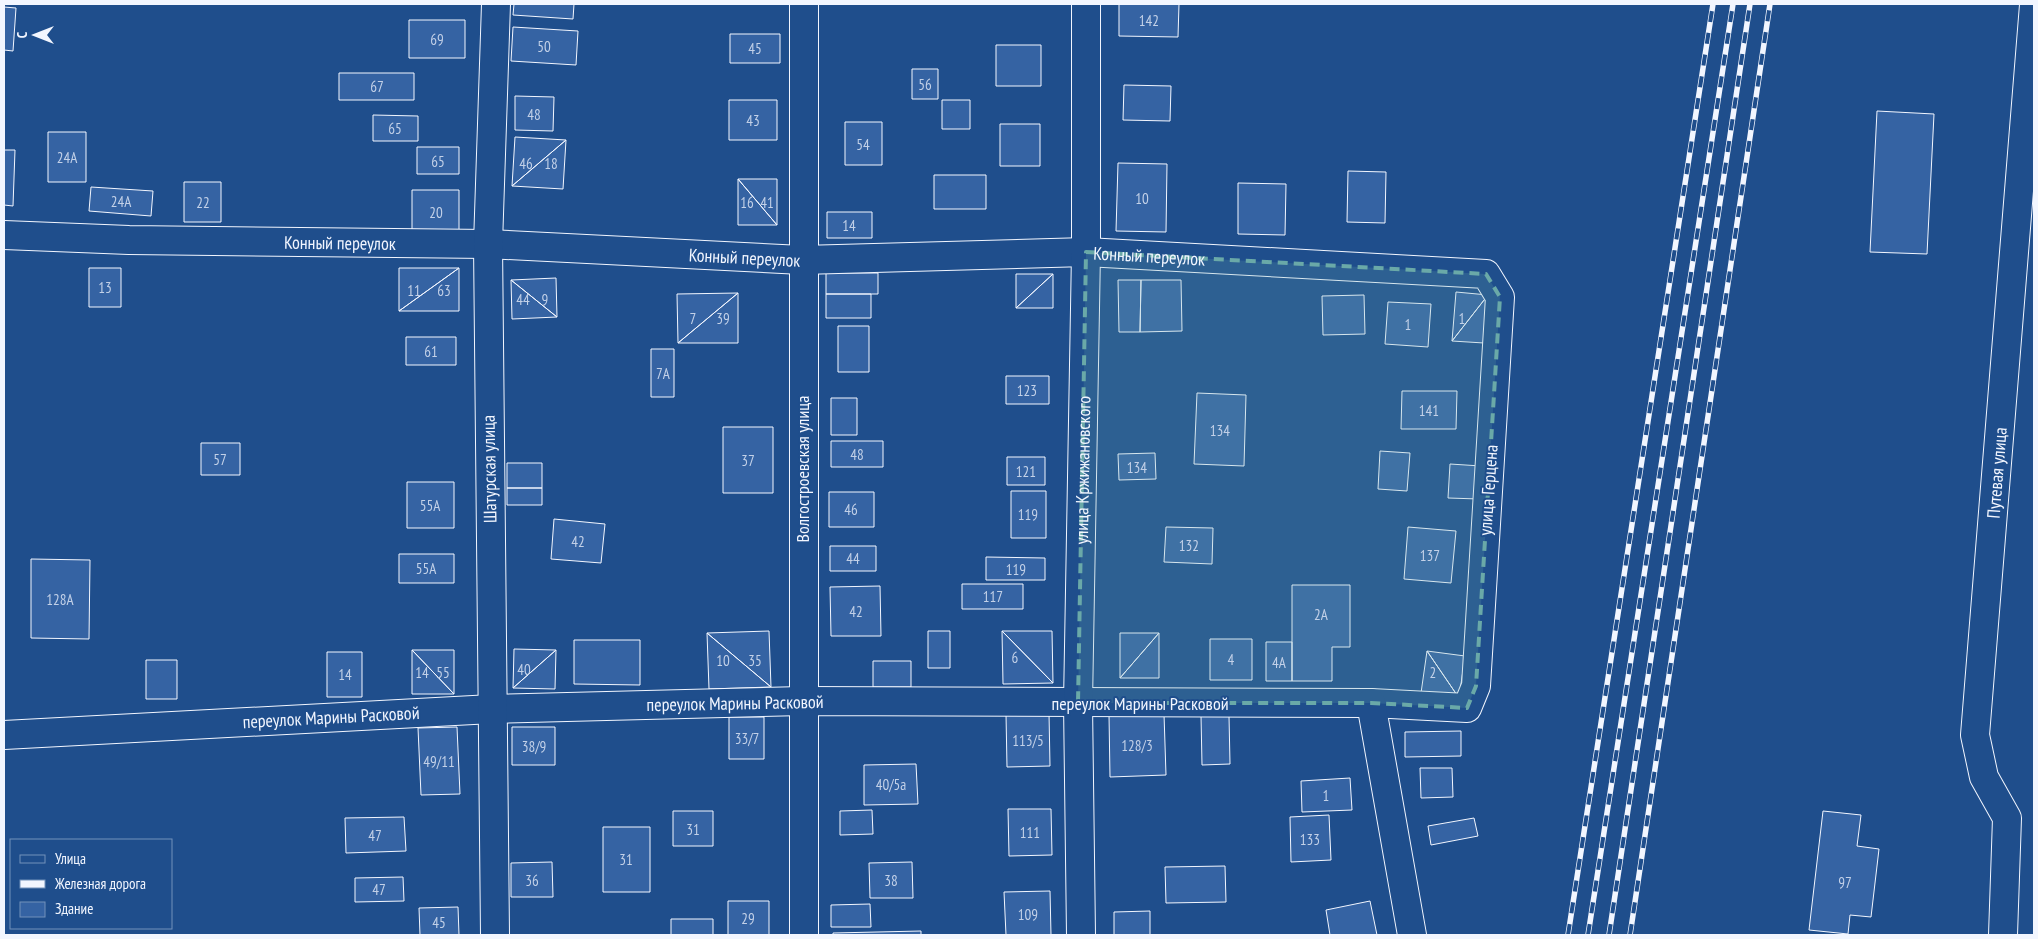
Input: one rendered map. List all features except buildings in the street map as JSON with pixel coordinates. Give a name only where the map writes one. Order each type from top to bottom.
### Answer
[{"type":"street","name":"Шатурская улица","points":[[496,4],[488,244],[496,935]]},
{"type":"street","name":"Волгостроевская улица","points":[[804,4],[802,260],[804,935]]},
{"type":"street","name":"улица Кржижановского","points":[[1081,935],[1078,703],[1086,252],[1086,4]]},
{"type":"street","name":"Путевая улица","points":[[2003,935],[2008,818],[1984,777],[1975,735],[2034,4]]},
{"type":"street","name":"Конный переулок","points":[[4,235],[129,240],[488,244],[802,260],[1086,252],[1486,274]]},
{"type":"street","name":"улица Герцена","points":[[1467,708],[1476,686],[1500,297],[1486,274]]},
{"type":"street","name":"переулок Марины Расковой","points":[[4,735],[492,709],[802,701],[1372,703],[1467,708]]},
{"type":"street","points":[[1372,703],[1412,935]]},
{"type":"highlighted area","points":[[1086,252],[1486,274],[1500,297],[1476,686],[1467,708],[1371,703],[1078,703]]},
{"type":"railway","points":[[1568,935],[1713,4]]},
{"type":"railway","points":[[1588,935],[1733,4]]},
{"type":"railway","points":[[1609,935],[1750,4]]},
{"type":"railway","points":[[1630,935],[1770,4]]}]
